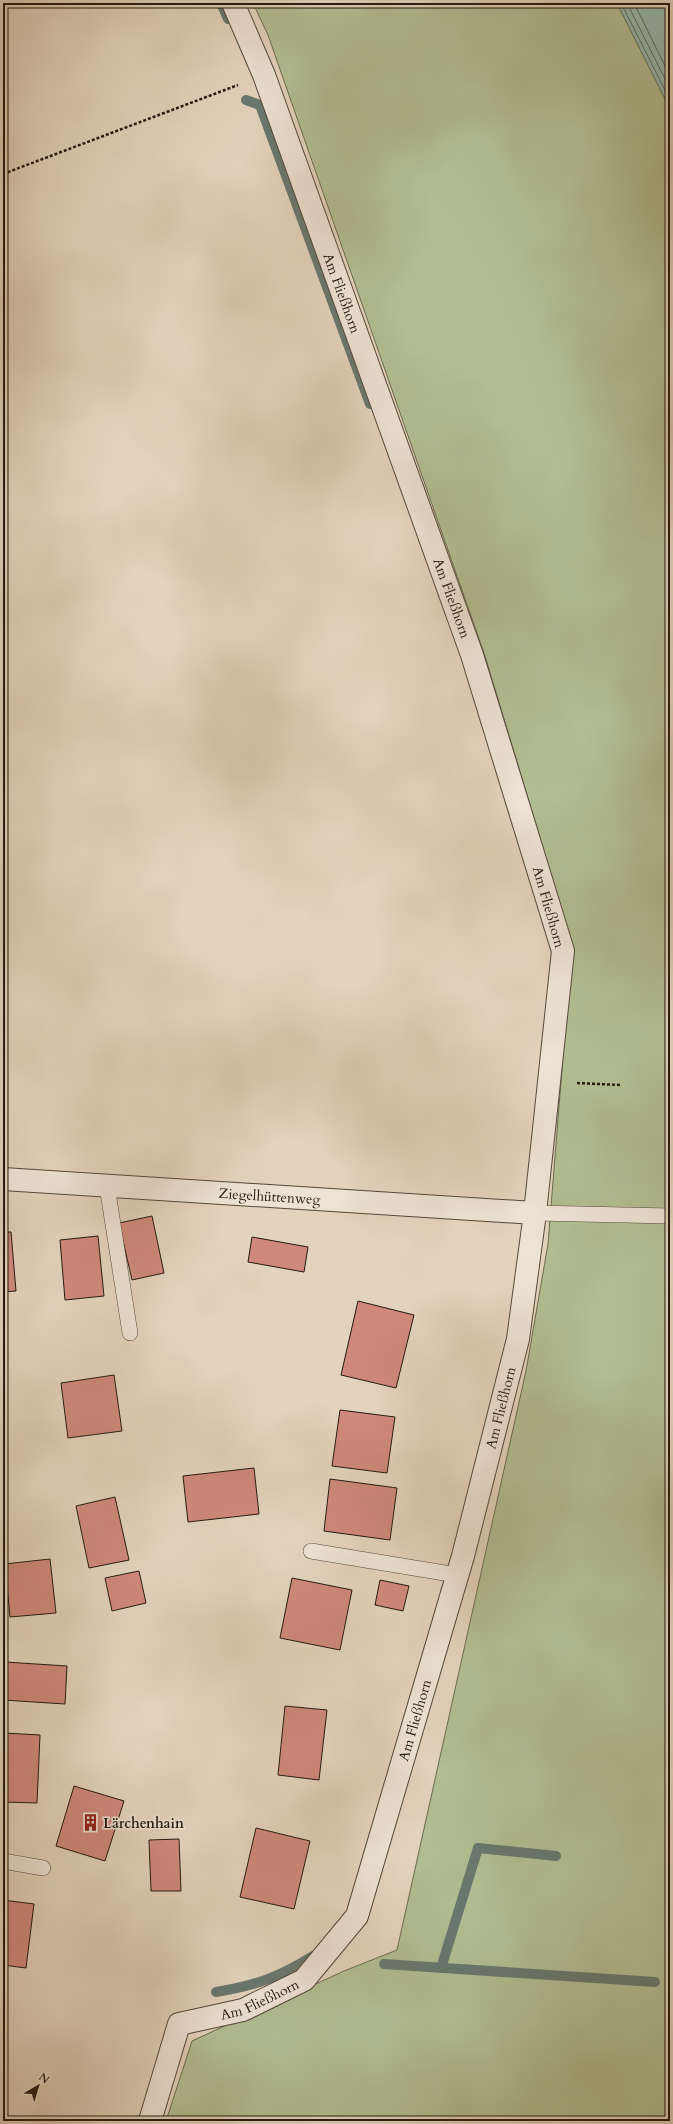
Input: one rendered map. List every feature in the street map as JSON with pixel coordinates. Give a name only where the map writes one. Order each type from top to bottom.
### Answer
[{"type":"street","name":"Am Fließhorn","points":[[150,2121],[179,2024],[242,2010],[304,1980],[357,1916],[457,1575],[518,1339],[535,1213],[563,952],[472,655],[264,75],[233,3]]},
{"type":"street","name":"Ziegelhüttenweg","points":[[3,1179],[535,1213]]},
{"type":"lane","points":[[107,1186],[130,1333]]},
{"type":"lane","points":[[535,1213],[670,1216]]},
{"type":"lane","points":[[311,1551],[457,1575]]},
{"type":"lane","points":[[3,1861],[43,1868]]},
{"type":"path","points":[[3,174],[264,75]]},
{"type":"path","points":[[549,1082],[620,1085]]},
{"type":"green space","points":[[253,3],[617,3],[670,109],[670,2121],[166,2121],[192,2041],[344,1971],[397,1950],[526,1371],[548,1244],[572,944],[485,656],[268,35]]},
{"type":"water","points":[[617,3],[670,3],[670,109]]},
{"type":"building","points":[[152,1216],[164,1273],[132,1280],[119,1223]]},
{"type":"building","points":[[3,1232],[11,1232],[16,1291],[3,1292]]},
{"type":"building","points":[[98,1236],[104,1296],[65,1300],[60,1240]]},
{"type":"building","points":[[252,1237],[308,1247],[304,1272],[248,1262]]},
{"type":"building","points":[[358,1301],[414,1315],[396,1388],[341,1375]]},
{"type":"building","points":[[114,1375],[122,1431],[68,1438],[61,1383]]},
{"type":"building","points":[[340,1410],[395,1417],[387,1473],[332,1466]]},
{"type":"building","points":[[254,1468],[259,1514],[188,1522],[183,1476]]},
{"type":"building","points":[[330,1479],[397,1488],[390,1540],[324,1531]]},
{"type":"building","points":[[115,1497],[129,1560],[89,1568],[76,1506]]},
{"type":"building","points":[[50,1559],[56,1613],[10,1617],[5,1564]]},
{"type":"building","points":[[139,1571],[146,1603],[112,1611],[105,1578]]},
{"type":"building","points":[[292,1578],[352,1590],[340,1650],[280,1638]]},
{"type":"building","points":[[380,1580],[409,1586],[403,1611],[375,1605]]},
{"type":"building","points":[[5,1662],[67,1666],[65,1704],[3,1700]]},
{"type":"building","points":[[285,1706],[327,1710],[319,1780],[278,1775]]},
{"type":"building","points":[[3,1733],[40,1735],[37,1803],[3,1802]]},
{"type":"building","name":"Lärchenhain","points":[[74,1786],[124,1801],[105,1861],[56,1846]]},
{"type":"building","points":[[256,1828],[310,1841],[294,1909],[240,1897]]},
{"type":"building","points":[[179,1839],[181,1891],[151,1891],[149,1840]]},
{"type":"building","points":[[3,1900],[34,1904],[26,1968],[3,1965]]},
{"type":"waterway","points":[[221,3],[228,19]]},
{"type":"waterway","points":[[246,100],[260,105],[370,404]]},
{"type":"waterway","points":[[441,1968],[478,1848],[556,1856]]},
{"type":"waterway","points":[[216,1992],[243,1987],[266,1980],[289,1970],[313,1956]]},
{"type":"waterway","points":[[384,1964],[655,1982]]},
{"type":"place","name":"Lärchenhain","points":[[90,1823]]}]
